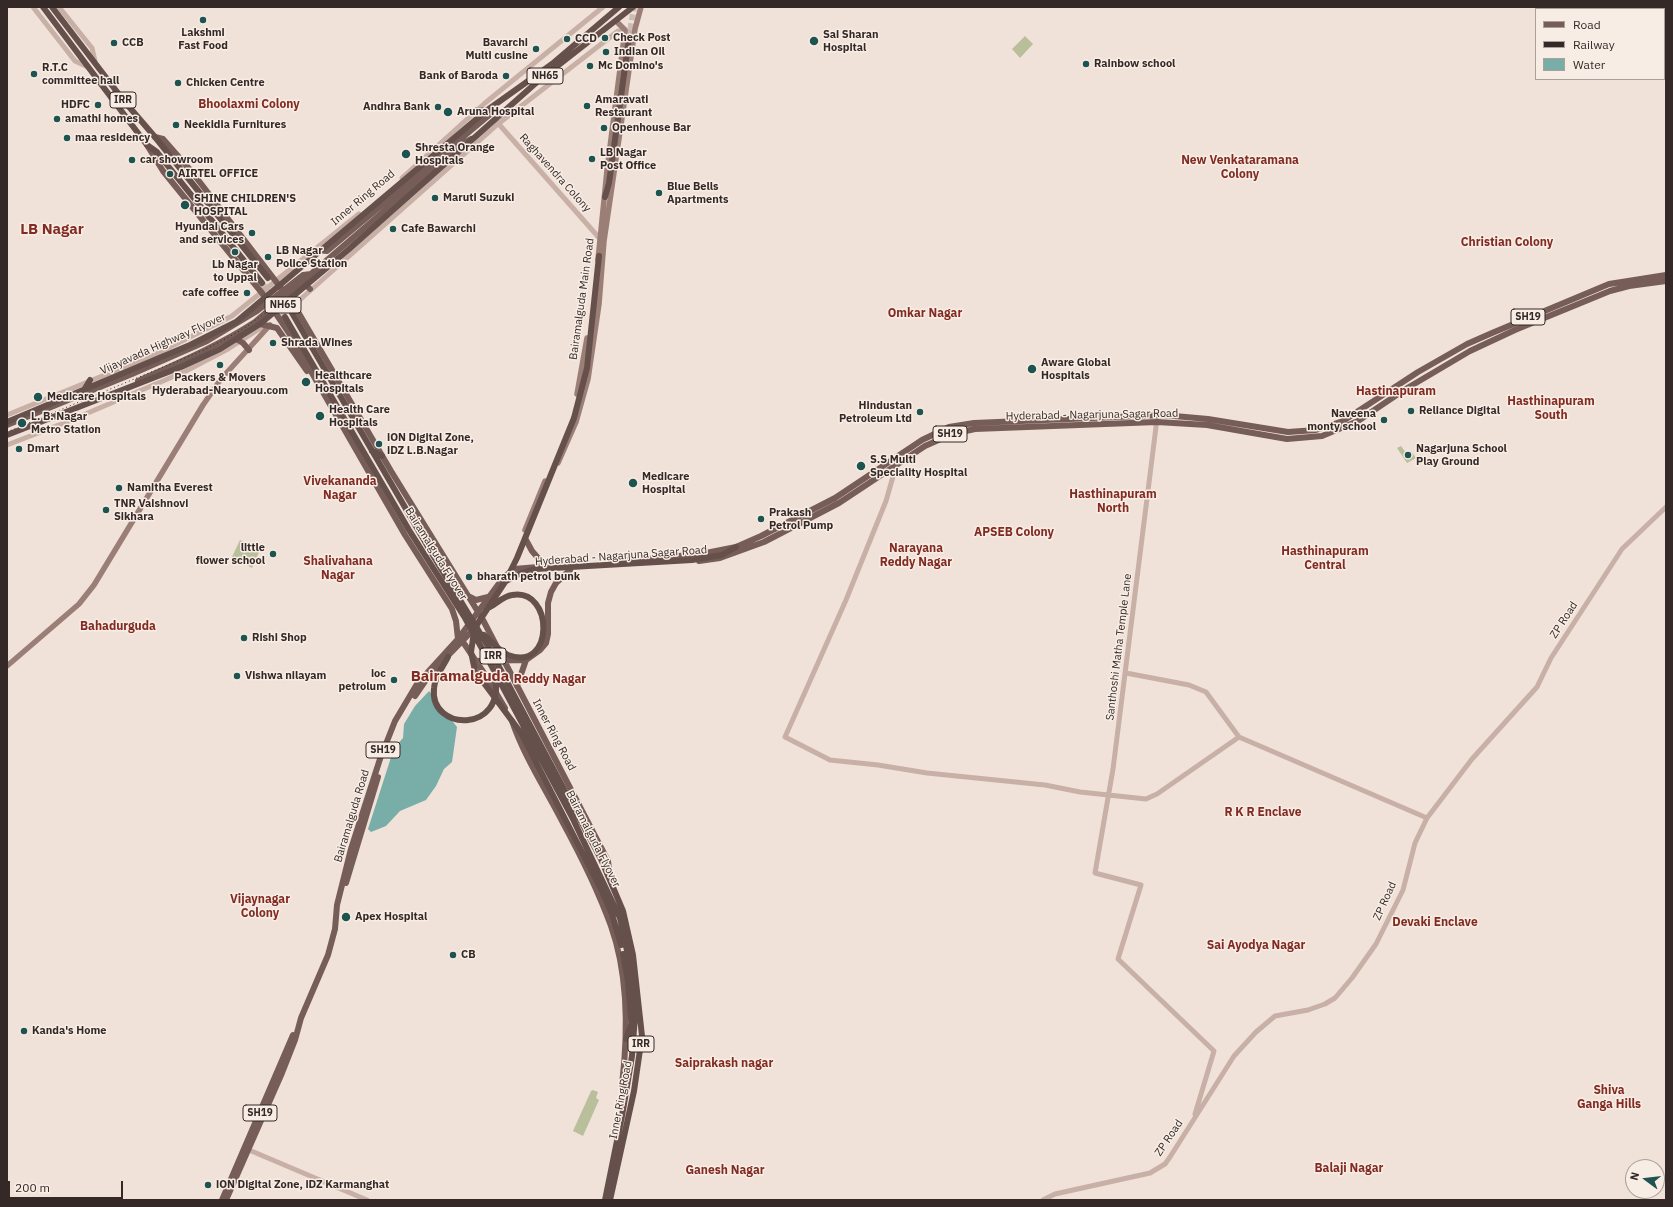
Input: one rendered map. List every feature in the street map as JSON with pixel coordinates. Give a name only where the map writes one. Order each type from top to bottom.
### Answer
[{"type":"highway","name":"IRR","points":[[43,7],[106,92],[147,144],[164,162],[262,283]]},
{"type":"highway","name":"IRR","points":[[52,7],[95,61]]},
{"type":"highway","name":"NH65","points":[[486,111],[565,54],[619,7]]},
{"type":"highway","name":"NH65","points":[[7,435],[181,367],[220,349],[260,324],[374,227],[478,135],[497,122],[537,82],[633,7]]},
{"type":"highway","points":[[605,198],[609,183],[629,38]]},
{"type":"highway","name":"Inner Ring Road","points":[[95,61],[124,101],[155,136]]},
{"type":"highway","points":[[106,92],[113,86]]},
{"type":"highway","points":[[118,106],[124,101]]},
{"type":"highway","points":[[478,110],[486,111]]},
{"type":"highway","name":"Vijayavada Highway Flyover","points":[[84,390],[214,334],[236,322],[486,111]]},
{"type":"highway","name":"IRR","points":[[155,136],[268,278]]},
{"type":"highway","points":[[599,256],[590,343],[582,394],[565,443],[510,576],[482,615],[474,632],[471,652],[472,662],[480,680],[516,725],[532,753],[602,891],[620,939],[628,981],[631,1025],[634,1039]]},
{"type":"highway","name":"IRR","points":[[292,313],[354,420]]},
{"type":"highway","name":"IRR","points":[[285,317],[339,409]]},
{"type":"highway","points":[[84,390],[90,380]]},
{"type":"highway","name":"NH65","points":[[7,424],[84,390]]},
{"type":"highway","points":[[331,406],[339,409]]},
{"type":"highway","points":[[353,407],[354,420]]},
{"type":"highway","name":"Bairamalguda Flyover","points":[[339,409],[365,455],[367,464],[465,618],[594,862],[608,884]]},
{"type":"highway","name":"Bairamalguda Flyover","points":[[354,420],[372,451],[379,458],[479,630],[601,858],[620,918],[631,967],[635,1016],[634,1039]]},
{"type":"highway","points":[[510,576],[536,569],[705,558],[722,555],[736,547]]},
{"type":"highway","points":[[479,630],[504,652],[513,656],[523,656],[535,650],[543,639],[545,626],[542,617],[532,600],[521,595],[512,595],[490,607]]},
{"type":"highway","points":[[448,657],[436,680],[435,698],[444,713],[461,721],[479,718],[487,713],[492,705],[496,695],[493,669]]},
{"type":"highway","name":"Inner Ring Road","points":[[605,1200],[634,1091],[642,1036],[633,955],[622,911],[608,884]]},
{"type":"highway","points":[[596,891],[608,884]]},
{"type":"highway","points":[[626,1039],[631,1025]]},
{"type":"highway","name":"Inner Ring Road","points":[[610,1200],[624,1087],[634,1039]]},
{"type":"main road","points":[[510,576],[567,440],[584,395],[592,351],[601,281],[604,241],[634,32],[641,7]]},
{"type":"main road","points":[[616,21],[625,30]]},
{"type":"main road","name":"Bairamalguda Main Road","points":[[483,620],[510,576],[531,514],[567,440],[582,370],[599,256],[625,30]]},
{"type":"main road","points":[[316,250],[327,251],[489,114],[496,105]]},
{"type":"main road","points":[[285,293],[311,274],[462,144],[478,135]]},
{"type":"main road","name":"Inner Ring Road","points":[[155,136],[163,139],[192,172],[294,305],[353,407],[379,458],[483,620],[608,861],[608,884]]},
{"type":"main road","name":"IRR","points":[[147,144],[163,171],[262,293],[289,333],[349,438],[367,464]]},
{"type":"main road","points":[[330,258],[330,272]]},
{"type":"main road","points":[[292,269],[310,289]]},
{"type":"main road","name":"Hyderabad - Nagarjuna Sagar Road","points":[[510,576],[545,566],[694,555],[736,547],[761,536],[835,498],[922,440],[949,427],[974,423],[1208,418],[1288,432],[1316,430],[1343,421],[1418,372],[1467,344],[1609,284],[1666,275]]},
{"type":"main road","name":"Hyderabad - Nagarjuna Sagar Road","points":[[510,576],[526,573],[710,560],[734,554],[764,542],[838,503],[925,446],[940,438],[959,432],[1014,427],[1157,419],[1206,425],[1287,439],[1322,436],[1346,428],[1411,386],[1470,351],[1515,330],[1610,291],[1629,286],[1666,281]]},
{"type":"main road","name":"NH65","points":[[100,398],[233,337],[255,322],[285,293]]},
{"type":"main road","points":[[7,424],[132,374],[207,341],[270,306]]},
{"type":"main road","points":[[255,322],[277,328],[283,334],[326,402],[331,406]]},
{"type":"main road","points":[[7,666],[79,604],[94,586],[202,405],[221,379],[249,350],[267,325]]},
{"type":"main road","points":[[204,332],[203,336],[211,348]]},
{"type":"main road","points":[[241,332],[242,341]]},
{"type":"main road","points":[[233,337],[242,341],[249,350]]},
{"type":"main road","points":[[220,344],[224,352]]},
{"type":"main road","points":[[367,464],[405,535],[451,608],[460,640]]},
{"type":"main road","points":[[526,540],[532,551],[545,566]]},
{"type":"main road","points":[[476,661],[503,659],[526,660],[536,654],[546,643],[548,634],[548,603],[551,592],[556,583],[570,570]]},
{"type":"main road","name":"SH19","points":[[479,613],[488,597],[510,576]]},
{"type":"main road","points":[[451,608],[460,608],[468,597],[476,600],[488,597]]},
{"type":"main road","name":"Bairamalguda Road","points":[[410,700],[429,676],[448,657],[479,613]]},
{"type":"main road","name":"Bairamalguda Road","points":[[226,1200],[290,1053],[299,1026],[328,955],[337,913],[341,906],[365,813],[389,741],[410,700],[429,670],[483,620]]},
{"type":"main road","name":"Inner Ring Road","points":[[460,640],[476,661],[512,722],[517,738],[563,823],[611,926],[622,970],[626,1039],[624,1087]]},
{"type":"main road","points":[[516,686],[526,660]]},
{"type":"main road","points":[[512,722],[531,712]]},
{"type":"main road","name":"Bairamalguda Road","points":[[222,1200],[291,1038],[299,1026]]},
{"type":"street","points":[[33,7],[75,61],[89,68]]},
{"type":"street","points":[[59,7],[92,48],[95,61]]},
{"type":"street","name":"Inner Ring Road","points":[[7,415],[156,354],[204,332],[232,316],[394,186],[478,110],[603,7]]},
{"type":"street","points":[[294,305],[497,122],[618,31],[625,30],[634,32]]},
{"type":"street","name":"Raghavendra Colony","points":[[497,122],[601,240]]},
{"type":"street","points":[[7,445],[69,421],[184,372],[224,352],[267,325]]},
{"type":"street","name":"Santhoshi Matha Temple Lane","points":[[1157,419],[1126,673],[1109,795],[1095,873],[1141,885],[1118,959],[1214,1051],[1194,1119]]},
{"type":"street","points":[[896,466],[886,501],[846,600],[785,737],[830,760],[1146,799],[1153,796],[1239,737]]},
{"type":"street","name":"ZP Road","points":[[1043,1200],[1055,1194],[1140,1175],[1159,1169],[1165,1164],[1234,1056],[1245,1042],[1275,1016],[1308,1010],[1325,1004],[1335,998],[1352,978],[1376,944],[1403,890],[1415,843],[1426,818],[1472,759],[1537,687],[1551,658],[1622,548],[1666,507]]},
{"type":"street","points":[[1126,673],[1189,685],[1206,692],[1239,737],[1426,818]]},
{"type":"street","points":[[249,1150],[367,1200]]},
{"type":"green space","points":[[1025,36],[1033,44],[1020,58],[1012,49]]},
{"type":"green space","name":"Nagarjuna School Play Ground","points":[[1401,446],[1406,453],[1411,451],[1416,458],[1407,463],[1397,448]]},
{"type":"green space","points":[[240,540],[260,550],[252,568],[232,557]]},
{"type":"green space","points":[[593,1090],[598,1092],[596,1098],[599,1100],[583,1136],[573,1131],[591,1091]]},
{"type":"water","points":[[429,691],[457,727],[452,762],[444,769],[436,786],[426,800],[400,811],[386,826],[371,832],[368,829],[394,748],[403,738],[404,724],[415,706]]},
{"type":"tunnel","points":[[629,38],[634,7]]},
{"type":"tunnel","points":[[262,283],[285,317]]},
{"type":"tunnel","points":[[283,299],[292,313]]},
{"type":"railway","points":[[7,432],[204,350],[240,331],[267,312]]},
{"type":"place","name":"Lakshmi Fast Food","points":[[203,20]]},
{"type":"place","name":"Check Post","points":[[605,38]]},
{"type":"place","name":"CCD","points":[[567,39]]},
{"type":"place","name":"Sai Sharan Hospital","points":[[814,41]]},
{"type":"place","name":"CCB","points":[[114,43]]},
{"type":"place","name":"Bavarchi Multi cusine","points":[[536,49]]},
{"type":"place","name":"Indian Oil","points":[[606,52]]},
{"type":"place","name":"Rainbow school","points":[[1086,64]]},
{"type":"place","name":"Mc Domino's","points":[[590,66]]},
{"type":"place","name":"R.T.C committee hall","points":[[34,74]]},
{"type":"place","name":"Bank of Baroda","points":[[506,76]]},
{"type":"place","name":"Chicken Centre","points":[[178,83]]},
{"type":"place","name":"HDFC","points":[[98,105]]},
{"type":"place","name":"Amaravati Restaurant","points":[[587,106]]},
{"type":"place","name":"Andhra Bank","points":[[438,107]]},
{"type":"place","name":"Aruna Hospital","points":[[448,112]]},
{"type":"place","name":"amathi homes","points":[[57,119]]},
{"type":"place","name":"Neekidia Furnitures","points":[[176,125]]},
{"type":"place","name":"Openhouse Bar","points":[[604,128]]},
{"type":"place","name":"maa residency","points":[[67,138]]},
{"type":"place","name":"Shresta Orange Hospitals","points":[[406,154]]},
{"type":"place","name":"LB Nagar Post Office","points":[[592,159]]},
{"type":"place","name":"car showroom","points":[[132,160]]},
{"type":"place","name":"AIRTEL OFFICE","points":[[170,174]]},
{"type":"place","name":"Blue Bells Apartments","points":[[659,193]]},
{"type":"place","name":"Maruti Suzuki","points":[[435,198]]},
{"type":"place","name":"SHINE CHILDREN'S HOSPITAL","points":[[185,205]]},
{"type":"place","name":"Cafe Bawarchi","points":[[393,229]]},
{"type":"place","name":"Hyundai Cars and services","points":[[252,233]]},
{"type":"place","name":"Lb Nagar to Uppal","points":[[235,252]]},
{"type":"place","name":"LB Nagar Police Station","points":[[268,257]]},
{"type":"place","name":"cafe coffee","points":[[247,293]]},
{"type":"place","name":"Shrada Wines","points":[[273,343]]},
{"type":"place","name":"Packers & Movers Hyderabad-Nearyouu.com","points":[[220,365]]},
{"type":"place","name":"Aware Global Hospitals","points":[[1032,369]]},
{"type":"place","name":"Healthcare Hospitals","points":[[306,382]]},
{"type":"place","name":"Medicare Hospitals","points":[[38,397]]},
{"type":"place","name":"Reliance Digital","points":[[1411,411]]},
{"type":"place","name":"Hindustan Petroleum Ltd","points":[[920,412]]},
{"type":"place","name":"Health Care Hospitals","points":[[320,416]]},
{"type":"place","name":"Naveena monty school","points":[[1384,420]]},
{"type":"place","name":"L. B. Nagar Metro Station","points":[[22,423]]},
{"type":"place","name":"iON Digital Zone, iDZ L.B.Nagar","points":[[379,444]]},
{"type":"place","name":"Dmart","points":[[19,449]]},
{"type":"place","name":"Nagarjuna School Play Ground","points":[[1408,455]]},
{"type":"place","name":"S.S Multi Speciality Hospital","points":[[861,466]]},
{"type":"place","name":"Medicare Hospital","points":[[633,483]]},
{"type":"place","name":"Namitha Everest","points":[[119,488]]},
{"type":"place","name":"TNR Vaishnovi Sikhara","points":[[106,510]]},
{"type":"place","name":"Prakash Petrol Pump","points":[[761,519]]},
{"type":"place","name":"little flower school","points":[[273,554]]},
{"type":"place","name":"bharath petrol bunk","points":[[469,577]]},
{"type":"place","name":"Rishi Shop","points":[[244,638]]},
{"type":"place","name":"Vishwa nilayam","points":[[237,676]]},
{"type":"place","name":"ioc petrolum","points":[[394,680]]},
{"type":"place","name":"Apex Hospital","points":[[346,917]]},
{"type":"place","name":"CB","points":[[453,955]]},
{"type":"place","name":"Kanda's Home","points":[[24,1031]]},
{"type":"place","name":"iON Digital Zone, iDZ Karmanghat","points":[[208,1185]]},
{"type":"district","name":"Bhoolaxmi Colony","points":[[249,105]]},
{"type":"district","name":"New Venkataramana Colony","points":[[1240,168]]},
{"type":"district","name":"LB Nagar","points":[[52,230]]},
{"type":"district","name":"Christian Colony","points":[[1507,243]]},
{"type":"district","name":"Omkar Nagar","points":[[925,314]]},
{"type":"district","name":"Hastinapuram","points":[[1396,392]]},
{"type":"district","name":"Hasthinapuram South","points":[[1551,409]]},
{"type":"district","name":"Vivekananda Nagar","points":[[340,489]]},
{"type":"district","name":"Hasthinapuram North","points":[[1113,502]]},
{"type":"district","name":"APSEB Colony","points":[[1014,533]]},
{"type":"district","name":"Narayana Reddy Nagar","points":[[916,556]]},
{"type":"district","name":"Hasthinapuram Central","points":[[1325,559]]},
{"type":"district","name":"Shalivahana Nagar","points":[[338,569]]},
{"type":"district","name":"Bahadurguda","points":[[118,627]]},
{"type":"district","name":"Bairamalguda","points":[[460,677]]},
{"type":"district","name":"Reddy Nagar","points":[[550,680]]},
{"type":"district","name":"R K R Enclave","points":[[1263,813]]},
{"type":"district","name":"Vijaynagar Colony","points":[[260,907]]},
{"type":"district","name":"Devaki Enclave","points":[[1435,923]]},
{"type":"district","name":"Sai Ayodya Nagar","points":[[1256,946]]},
{"type":"district","name":"Saiprakash nagar","points":[[724,1064]]},
{"type":"district","name":"Shiva Ganga Hills","points":[[1609,1098]]},
{"type":"district","name":"Balaji Nagar","points":[[1349,1169]]},
{"type":"district","name":"Ganesh Nagar","points":[[725,1171]]}]
